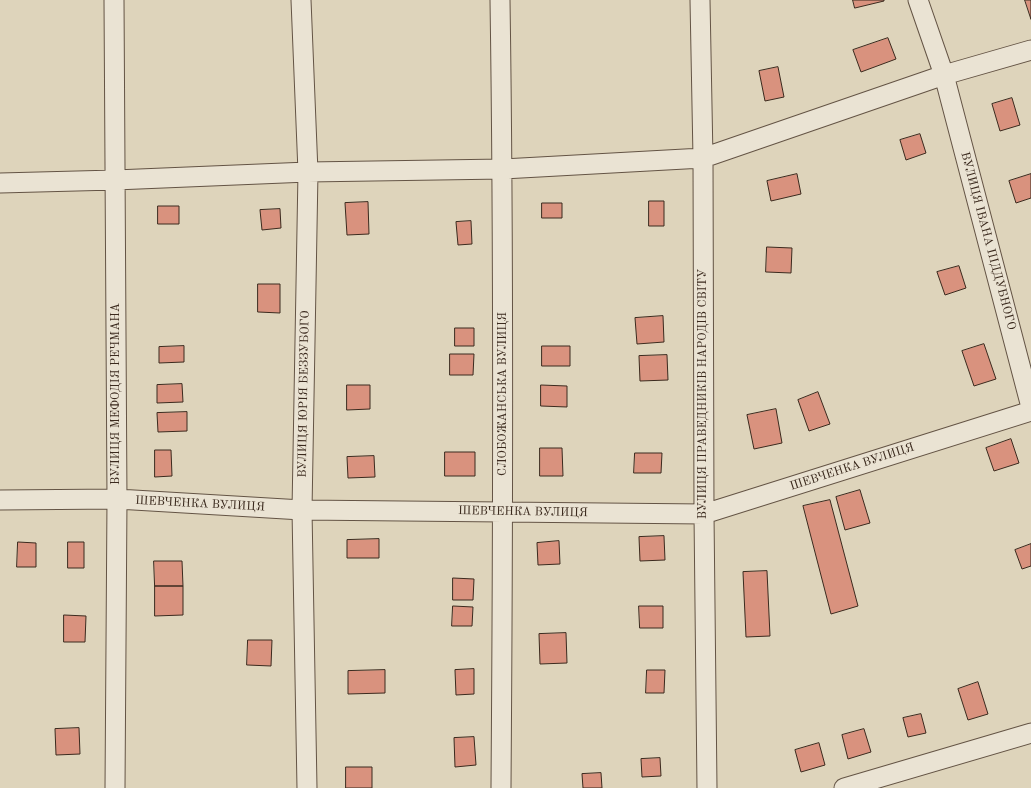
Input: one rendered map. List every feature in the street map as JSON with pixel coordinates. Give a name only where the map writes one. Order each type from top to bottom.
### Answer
[{"type":"street","name":"ВУЛИЦЯ МЕФОДІЯ РЕЧМАНА","points":[[114,0],[117,499],[115,788]]},
{"type":"street","name":"ВУЛИЦЯ ЮРІЯ БЕЗЗУБОГО","points":[[301,0],[308,172],[302,510],[307,788]]},
{"type":"street","name":"СЛОБОЖАНСЬКА ВУЛИЦЯ","points":[[500,0],[503,169],[501,788]]},
{"type":"street","name":"ВУЛИЦЯ ПРАВЕДНИКІВ НАРОДІВ СВІТУ","points":[[700,0],[703,158],[704,514],[707,788]]},
{"type":"street","name":"ВУЛИЦЯ ІВАНА ПІДДУБНОГО","points":[[918,0],[944,75],[1031,407]]},
{"type":"street","points":[[0,183],[308,172],[503,169],[703,158],[944,75],[1031,50]]},
{"type":"street","name":"ШЕВЧЕНКА ВУЛИЦЯ","points":[[0,500],[117,499],[302,510],[704,514],[1031,411]]},
{"type":"street","points":[[844,788],[1031,733]]},
{"type":"building","points":[[853,0],[884,0],[884,1],[855,8]]},
{"type":"building","points":[[1025,0],[1031,0],[1031,19]]},
{"type":"building","points":[[888,38],[896,59],[861,72],[853,50]]},
{"type":"building","points":[[778,67],[784,97],[765,101],[759,71]]},
{"type":"building","points":[[1012,98],[1020,125],[1000,131],[992,104]]},
{"type":"building","points":[[920,134],[926,153],[906,160],[900,140]]},
{"type":"building","points":[[797,174],[801,194],[771,201],[767,181]]},
{"type":"building","points":[[1031,174],[1031,198],[1016,203],[1009,181]]},
{"type":"building","points":[[649,201],[664,201],[664,226],[649,226]]},
{"type":"building","points":[[368,202],[369,234],[347,235],[345,203]]},
{"type":"building","points":[[542,203],[562,203],[562,218],[542,218]]},
{"type":"building","points":[[158,206],[179,206],[179,224],[158,224]]},
{"type":"building","points":[[280,209],[281,228],[262,230],[260,210]]},
{"type":"building","points":[[471,221],[472,244],[458,245],[456,222]]},
{"type":"building","points":[[767,247],[792,248],[791,273],[766,272]]},
{"type":"building","points":[[959,266],[966,288],[945,295],[937,272]]},
{"type":"building","points":[[258,284],[280,284],[280,313],[258,312]]},
{"type":"building","points":[[663,316],[664,342],[637,344],[635,318]]},
{"type":"building","points":[[455,328],[474,328],[474,346],[455,346]]},
{"type":"building","points":[[984,344],[996,379],[974,386],[962,351]]},
{"type":"building","points":[[184,346],[184,362],[159,363],[159,347]]},
{"type":"building","points":[[542,346],[570,346],[570,366],[542,366]]},
{"type":"building","points":[[450,354],[474,354],[473,375],[450,375]]},
{"type":"building","points":[[667,355],[668,380],[640,381],[639,356]]},
{"type":"building","points":[[182,384],[183,402],[157,403],[157,385]]},
{"type":"building","points":[[347,385],[370,385],[370,409],[347,410]]},
{"type":"building","points":[[541,385],[567,386],[567,407],[541,406]]},
{"type":"building","points":[[818,392],[830,424],[809,431],[798,400]]},
{"type":"building","points":[[776,409],[782,443],[754,449],[747,415]]},
{"type":"building","points":[[187,412],[187,431],[158,432],[157,413]]},
{"type":"building","points":[[1011,439],[1019,463],[994,471],[986,448]]},
{"type":"building","points":[[540,448],[562,448],[563,476],[540,476]]},
{"type":"building","points":[[155,450],[171,450],[172,476],[155,477]]},
{"type":"building","points":[[445,452],[475,452],[475,476],[445,476]]},
{"type":"building","points":[[635,453],[662,453],[661,473],[634,473]]},
{"type":"building","points":[[374,456],[375,477],[348,478],[347,457]]},
{"type":"building","points":[[860,490],[870,523],[845,530],[836,497]]},
{"type":"building","points":[[830,500],[858,606],[831,614],[803,506]]},
{"type":"building","points":[[664,536],[665,560],[640,561],[639,537]]},
{"type":"building","points":[[379,539],[379,558],[347,558],[347,540]]},
{"type":"building","points":[[559,541],[560,564],[538,565],[537,543]]},
{"type":"building","points":[[18,542],[36,543],[36,567],[17,567]]},
{"type":"building","points":[[68,542],[84,542],[84,568],[68,568]]},
{"type":"building","points":[[1031,544],[1031,566],[1022,569],[1015,550]]},
{"type":"building","points":[[154,561],[182,561],[183,586],[155,586]]},
{"type":"building","points":[[767,571],[770,636],[746,637],[743,572]]},
{"type":"building","points":[[453,578],[474,579],[473,600],[453,600]]},
{"type":"building","points":[[155,586],[183,586],[183,615],[155,616]]},
{"type":"building","points":[[453,606],[473,607],[472,626],[452,626]]},
{"type":"building","points":[[639,606],[663,606],[663,628],[640,628]]},
{"type":"building","points":[[64,615],[86,616],[85,642],[64,642]]},
{"type":"building","points":[[566,633],[567,663],[540,664],[539,634]]},
{"type":"building","points":[[248,640],[272,640],[271,666],[247,665]]},
{"type":"building","points":[[474,669],[474,694],[456,695],[455,670]]},
{"type":"building","points":[[385,670],[385,693],[348,694],[348,671]]},
{"type":"building","points":[[647,670],[665,670],[664,693],[646,693]]},
{"type":"building","points":[[978,682],[988,714],[968,720],[958,689]]},
{"type":"building","points":[[921,714],[926,733],[908,737],[903,718]]},
{"type":"building","points":[[79,728],[80,754],[56,755],[55,729]]},
{"type":"building","points":[[864,729],[871,752],[848,759],[842,735]]},
{"type":"building","points":[[474,737],[476,765],[455,767],[454,738]]},
{"type":"building","points":[[819,743],[825,765],[801,772],[795,750]]},
{"type":"building","points":[[660,758],[661,776],[642,777],[641,759]]},
{"type":"building","points":[[346,767],[372,767],[372,788],[346,788]]},
{"type":"building","points":[[601,773],[602,788],[583,788],[582,774]]}]
